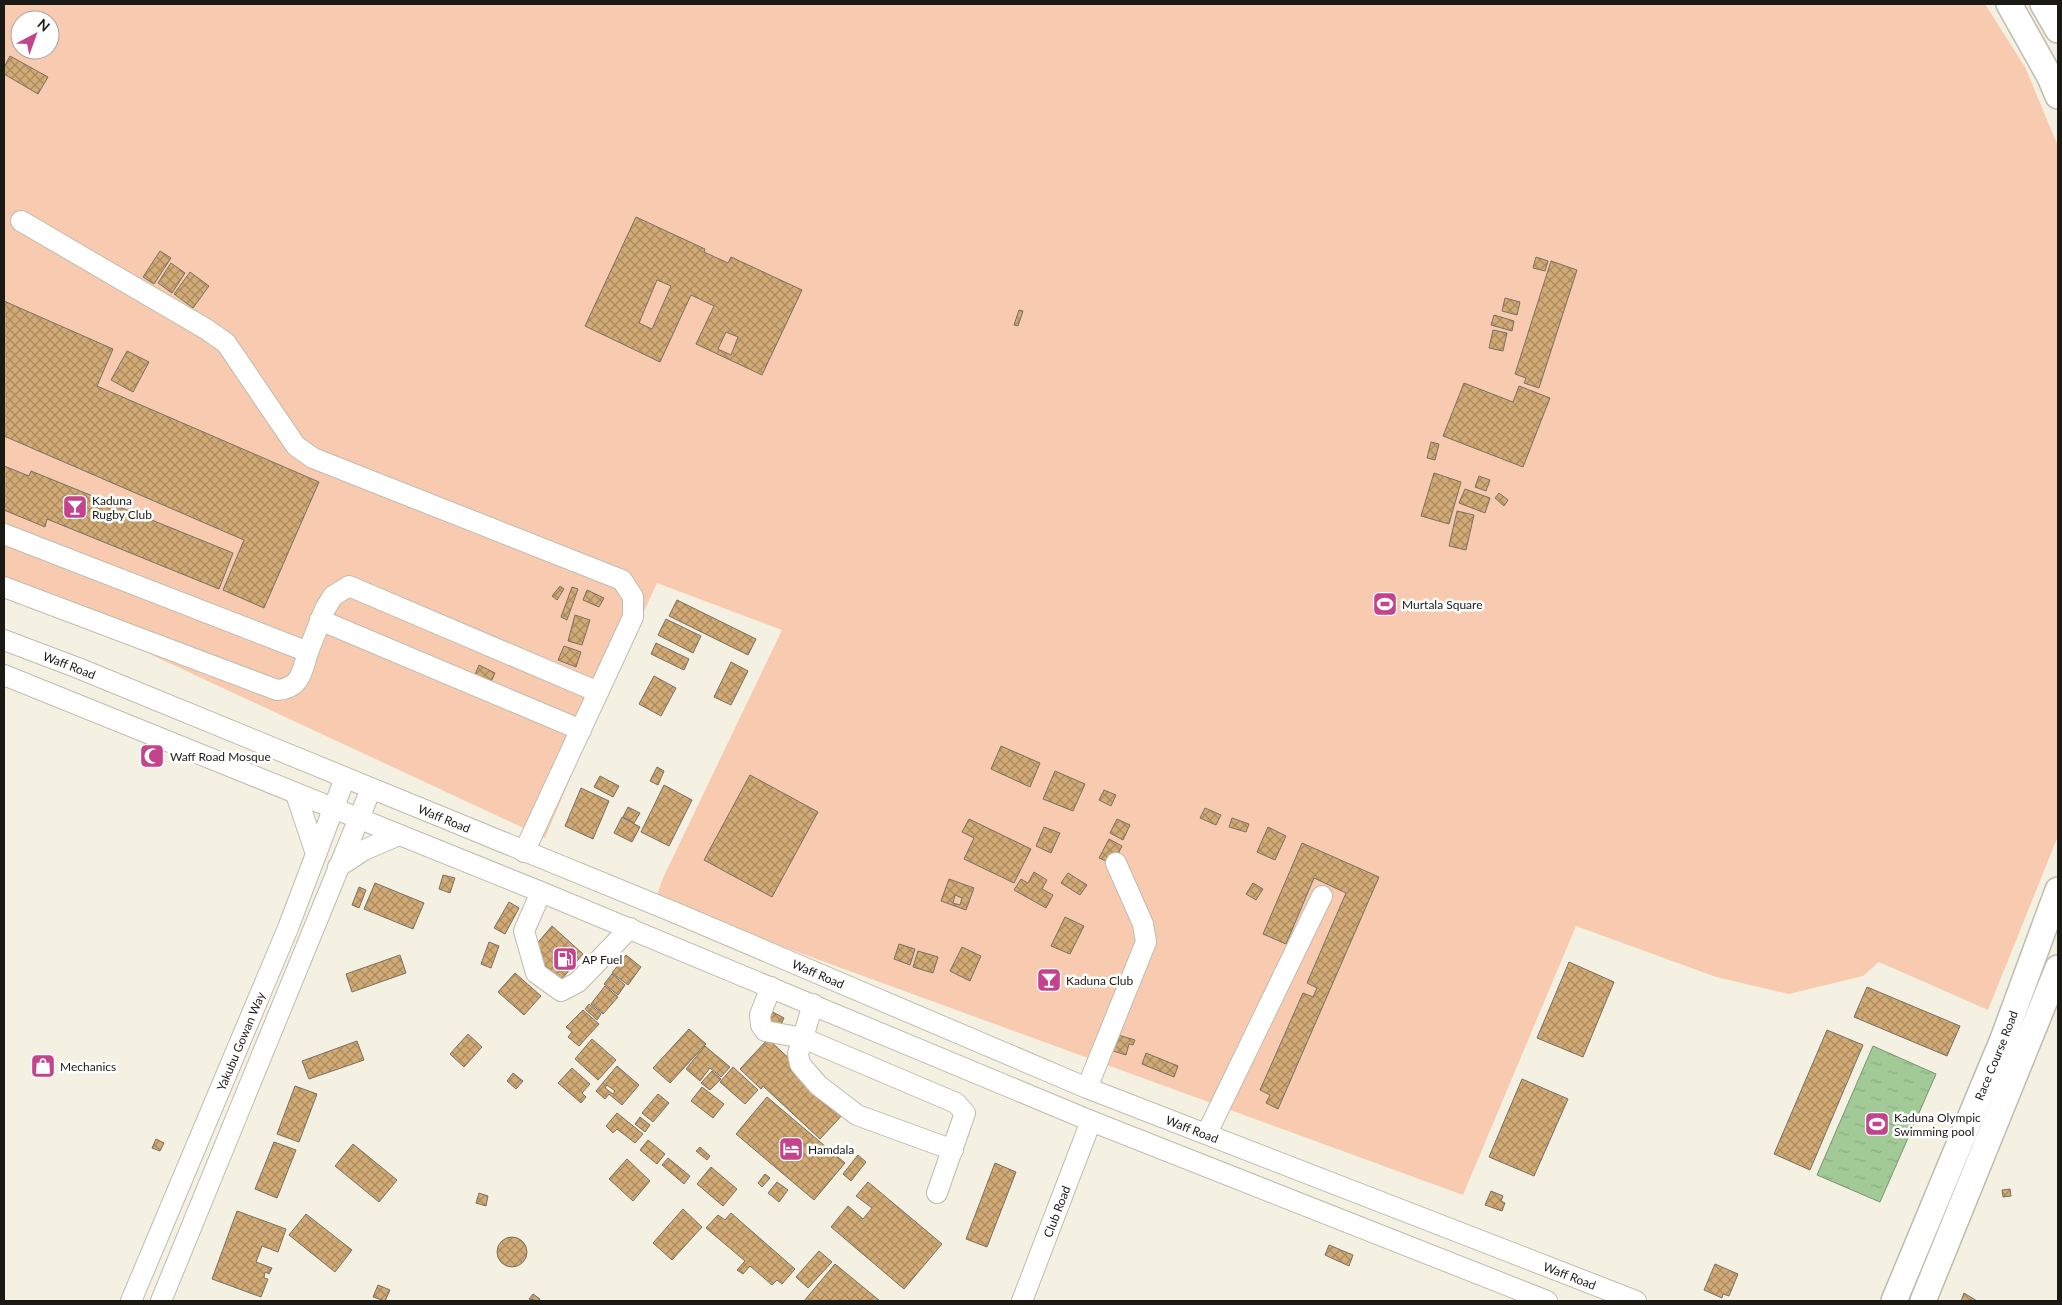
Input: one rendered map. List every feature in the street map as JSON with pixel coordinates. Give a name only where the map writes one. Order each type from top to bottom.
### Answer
[{"type":"main road","points":[[2009,4],[2050,77],[2058,96]]},
{"type":"main road","points":[[2043,4],[2058,30]]},
{"type":"main road","name":"Race Course Road","points":[[1894,1301],[2003,1039],[2058,890]]},
{"type":"main road","name":"Race Course Road","points":[[1923,1301],[2058,968]]},
{"type":"street","points":[[21,221],[226,342],[296,446],[313,458],[622,580],[633,597],[634,617],[524,852]]},
{"type":"street","points":[[4,534],[308,652]]},
{"type":"street","points":[[4,586],[278,690],[290,689],[295,684],[320,620],[333,596],[349,586],[598,692]]},
{"type":"street","points":[[320,620],[581,730]]},
{"type":"street","name":"Waff Road","points":[[4,640],[78,668],[676,913],[1087,1088],[1636,1301]]},
{"type":"street","points":[[4,675],[630,928],[1091,1121],[1547,1301]]},
{"type":"street","name":"Yakubu Gowan Way","points":[[132,1301],[288,928],[345,778]]},
{"type":"street","name":"Yakubu Gowan Way","points":[[161,1301],[371,789]]},
{"type":"street","points":[[296,794],[316,854]]},
{"type":"street","points":[[338,867],[364,850],[399,835]]},
{"type":"street","points":[[1087,1088],[1146,942],[1143,924],[1116,864]]},
{"type":"street","points":[[541,892],[524,931],[536,973],[561,991],[578,982],[630,928]]},
{"type":"street","points":[[1207,1133],[1322,896]]},
{"type":"street","points":[[771,987],[760,1016],[761,1026],[765,1031],[803,1038],[956,1103],[965,1113],[937,1194]]},
{"type":"street","points":[[813,1004],[798,1054],[800,1064],[818,1085],[857,1115],[953,1150]]},
{"type":"street","name":"Club Road","points":[[1022,1301],[1091,1121]]},
{"type":"shaded area","name":"Murtala Square","points":[[4,4],[1985,4],[2025,67],[2058,146],[2058,836],[1988,1010],[1879,962],[1863,976],[1789,994],[1716,977],[1576,926],[1463,1195],[655,900],[663,878],[782,630],[657,583],[606,694],[545,838],[4,586]]},
{"type":"water","name":"Kaduna Olympic Swimming pool","points":[[1873,1046],[1936,1074],[1880,1202],[1817,1175]]},
{"type":"building","points":[[10,56],[10,60],[17,60],[48,77],[38,94],[4,74],[4,67]]},
{"type":"building","points":[[636,217],[705,249],[704,252],[728,263],[731,257],[802,290],[762,375],[696,344],[714,306],[691,295],[660,362],[585,326]],"holes":[[[657,280],[671,286],[652,329],[639,323]],[[726,332],[738,337],[731,355],[718,349]]]},
{"type":"building","points":[[160,251],[171,258],[154,284],[143,277]]},
{"type":"building","points":[[1536,257],[1548,261],[1545,271],[1533,268]]},
{"type":"building","points":[[1551,261],[1577,270],[1539,388],[1524,383],[1526,378],[1515,374]]},
{"type":"building","points":[[171,263],[185,273],[172,293],[158,283]]},
{"type":"building","points":[[190,272],[209,286],[193,308],[174,294]]},
{"type":"building","points":[[1505,298],[1520,302],[1517,315],[1502,311]]},
{"type":"building","points":[[4,301],[113,349],[97,386],[319,482],[264,608],[223,590],[244,540],[4,436]]},
{"type":"building","points":[[1019,310],[1023,311],[1018,326],[1014,325]]},
{"type":"building","points":[[1494,315],[1514,321],[1512,331],[1491,325]]},
{"type":"building","points":[[1493,330],[1507,333],[1503,351],[1489,348]]},
{"type":"building","points":[[127,351],[149,362],[133,392],[111,380]]},
{"type":"building","points":[[1464,383],[1513,402],[1519,386],[1550,398],[1523,467],[1443,436]]},
{"type":"building","points":[[1431,442],[1439,444],[1435,460],[1427,458]]},
{"type":"building","points":[[4,466],[29,476],[31,471],[233,553],[219,589],[47,519],[45,527],[4,510]]},
{"type":"building","points":[[1434,473],[1461,482],[1449,524],[1421,516]]},
{"type":"building","points":[[1479,476],[1490,480],[1486,491],[1475,487]]},
{"type":"building","points":[[1465,489],[1490,498],[1485,513],[1459,503]]},
{"type":"building","points":[[1499,493],[1508,500],[1504,506],[1495,498]]},
{"type":"building","points":[[1457,511],[1474,515],[1466,550],[1449,546]]},
{"type":"building","points":[[560,586],[564,589],[557,600],[552,596]]},
{"type":"building","points":[[572,587],[578,589],[567,620],[561,617]]},
{"type":"building","points":[[587,590],[604,598],[599,607],[583,600]]},
{"type":"building","points":[[677,600],[756,639],[748,655],[669,616]]},
{"type":"building","points":[[575,615],[590,620],[582,645],[568,641]]},
{"type":"building","points":[[666,619],[701,636],[693,653],[658,635]]},
{"type":"building","points":[[656,643],[689,659],[684,670],[651,654]]},
{"type":"building","points":[[564,646],[581,652],[576,667],[558,660]]},
{"type":"building","points":[[731,662],[748,671],[731,705],[714,697]]},
{"type":"building","points":[[479,665],[495,673],[490,684],[474,677]]},
{"type":"building","points":[[654,676],[676,688],[661,716],[639,704]]},
{"type":"building","points":[[1001,746],[1040,763],[1030,787],[991,769]]},
{"type":"building","points":[[657,767],[664,771],[658,785],[650,781]]},
{"type":"building","points":[[1055,771],[1085,784],[1073,811],[1043,799]]},
{"type":"building","points":[[750,775],[818,812],[772,897],[704,860]]},
{"type":"building","points":[[600,776],[619,786],[613,797],[594,787]]},
{"type":"building","points":[[664,785],[692,800],[669,846],[641,832]]},
{"type":"building","points":[[581,788],[609,801],[593,839],[565,826]]},
{"type":"building","points":[[1104,790],[1116,795],[1111,806],[1099,800]]},
{"type":"building","points":[[628,807],[640,813],[634,823],[623,817]]},
{"type":"building","points":[[1205,808],[1221,815],[1216,825],[1200,818]]},
{"type":"building","points":[[622,817],[640,827],[632,842],[614,833]]},
{"type":"building","points":[[1232,818],[1249,824],[1246,832],[1229,827]]},
{"type":"building","points":[[969,819],[1031,849],[1014,883],[964,859],[974,838],[962,832]]},
{"type":"building","points":[[1117,819],[1130,825],[1123,840],[1110,833]]},
{"type":"building","points":[[1044,827],[1060,833],[1051,853],[1036,846]]},
{"type":"building","points":[[1268,827],[1286,836],[1275,860],[1257,852]]},
{"type":"building","points":[[1109,839],[1122,846],[1113,864],[1099,858]]},
{"type":"building","points":[[1302,843],[1379,877],[1278,1109],[1266,1103],[1270,1095],[1260,1090],[1303,993],[1313,997],[1317,988],[1307,983],[1346,893],[1314,878],[1286,944],[1263,934]]},
{"type":"building","points":[[1034,872],[1047,880],[1042,889],[1053,895],[1046,908],[1014,890],[1021,879],[1028,883]]},
{"type":"building","points":[[1068,873],[1087,885],[1080,895],[1061,883]]},
{"type":"building","points":[[443,875],[455,878],[450,893],[439,889]]},
{"type":"building","points":[[949,879],[974,888],[966,910],[941,901]],"holes":[[[955,895],[962,898],[960,905],[953,903]]]},
{"type":"building","points":[[375,883],[424,903],[413,929],[364,909]]},
{"type":"building","points":[[1253,883],[1263,889],[1256,900],[1246,894]]},
{"type":"building","points":[[359,887],[366,890],[359,908],[352,905]]},
{"type":"building","points":[[509,902],[519,908],[505,934],[494,928]]},
{"type":"building","points":[[1065,917],[1084,926],[1070,954],[1051,946]]},
{"type":"building","points":[[552,926],[583,954],[561,980],[537,959],[542,953],[534,947]]},
{"type":"building","points":[[489,942],[499,946],[491,968],[481,964]]},
{"type":"building","points":[[899,944],[915,949],[910,965],[894,959]]},
{"type":"building","points":[[962,947],[981,956],[970,981],[950,971]]},
{"type":"building","points":[[918,951],[938,957],[933,973],[913,967]]},
{"type":"building","points":[[400,955],[406,973],[352,992],[346,974]]},
{"type":"building","points":[[626,955],[641,967],[628,985],[612,973]]},
{"type":"building","points":[[1569,962],[1614,982],[1583,1057],[1537,1038]]},
{"type":"building","points":[[515,973],[541,996],[524,1015],[498,992]]},
{"type":"building","points":[[612,974],[625,985],[618,995],[604,984]]},
{"type":"building","points":[[605,986],[618,997],[603,1014],[591,1004]]},
{"type":"building","points":[[1867,987],[1960,1026],[1947,1056],[1854,1017]]},
{"type":"building","points":[[589,1004],[601,1014],[597,1020],[585,1009]]},
{"type":"building","points":[[583,1010],[599,1024],[579,1046],[568,1037],[572,1032],[566,1027]]},
{"type":"building","points":[[771,1011],[784,1018],[779,1029],[766,1022]]},
{"type":"building","points":[[689,1029],[706,1044],[670,1083],[653,1068]]},
{"type":"building","points":[[1827,1030],[1863,1045],[1810,1170],[1774,1154]]},
{"type":"building","points":[[468,1034],[482,1047],[464,1067],[450,1054]]},
{"type":"building","points":[[1115,1034],[1135,1040],[1133,1045],[1129,1044],[1126,1055],[1110,1050]]},
{"type":"building","points":[[592,1039],[616,1060],[598,1080],[575,1059]]},
{"type":"building","points":[[768,1039],[846,1111],[820,1139],[763,1086],[761,1089],[740,1069]]},
{"type":"building","points":[[357,1041],[364,1060],[309,1079],[302,1061]]},
{"type":"building","points":[[705,1046],[730,1067],[721,1077],[710,1068],[700,1081],[686,1069]]},
{"type":"building","points":[[1146,1053],[1178,1066],[1174,1077],[1142,1064]]},
{"type":"building","points":[[617,1066],[639,1085],[622,1105],[609,1094],[605,1099],[596,1091]],"holes":[[[607,1085],[615,1091],[613,1094],[605,1088]]]},
{"type":"building","points":[[733,1067],[758,1090],[745,1104],[720,1082]]},
{"type":"building","points":[[572,1068],[590,1084],[582,1093],[586,1097],[581,1103],[558,1083]]},
{"type":"building","points":[[712,1071],[721,1079],[710,1090],[701,1083]]},
{"type":"building","points":[[513,1073],[523,1081],[516,1089],[507,1081]]},
{"type":"building","points":[[1522,1079],[1568,1099],[1534,1176],[1489,1157]]},
{"type":"building","points":[[295,1086],[317,1094],[299,1142],[277,1134]]},
{"type":"building","points":[[702,1087],[724,1104],[713,1118],[691,1101]]},
{"type":"building","points":[[658,1094],[669,1103],[653,1122],[642,1113]]},
{"type":"building","name":"Hamdala","points":[[767,1097],[845,1163],[814,1200],[736,1134]]},
{"type":"building","points":[[617,1113],[643,1134],[635,1143],[617,1129],[613,1133],[606,1126]]},
{"type":"building","points":[[640,1117],[650,1125],[645,1132],[635,1124]]},
{"type":"building","points":[[156,1139],[164,1143],[160,1151],[152,1148]]},
{"type":"building","points":[[648,1140],[665,1154],[657,1164],[640,1150]]},
{"type":"building","points":[[274,1142],[296,1150],[277,1198],[255,1189]]},
{"type":"building","points":[[353,1144],[397,1180],[379,1202],[335,1166]]},
{"type":"building","points":[[700,1147],[710,1156],[707,1160],[696,1151]]},
{"type":"building","points":[[858,1155],[866,1162],[851,1181],[843,1174]]},
{"type":"building","points":[[668,1158],[690,1176],[684,1184],[662,1165]]},
{"type":"building","points":[[627,1159],[650,1181],[633,1201],[609,1179]]},
{"type":"building","points":[[995,1163],[1016,1172],[987,1247],[966,1239]]},
{"type":"building","points":[[711,1167],[737,1189],[723,1206],[697,1184]]},
{"type":"building","points":[[765,1174],[770,1178],[762,1187],[758,1183]]},
{"type":"building","points":[[777,1182],[788,1190],[779,1202],[768,1193]]},
{"type":"building","points":[[868,1182],[942,1244],[904,1289],[831,1227],[848,1206],[863,1219],[872,1208],[856,1196]]},
{"type":"building","points":[[2010,1189],[2011,1196],[2003,1197],[2002,1190]]},
{"type":"building","points":[[1491,1191],[1503,1196],[1501,1201],[1505,1203],[1502,1211],[1485,1205]]},
{"type":"building","points":[[479,1193],[488,1196],[486,1206],[476,1203]]},
{"type":"building","points":[[683,1209],[702,1227],[672,1260],[653,1243]]},
{"type":"building","points":[[237,1211],[286,1229],[278,1252],[262,1246],[256,1262],[272,1268],[269,1274],[265,1272],[264,1278],[268,1279],[261,1297],[212,1279]]},
{"type":"building","points":[[731,1213],[795,1269],[782,1284],[777,1280],[772,1285],[750,1266],[743,1274],[737,1270],[745,1261],[706,1228],[718,1215],[725,1220]]},
{"type":"building","points":[[306,1214],[352,1250],[335,1272],[289,1235]]},
{"type":"building","points":[[512,1237],[518,1238],[526,1246],[526,1258],[518,1266],[512,1267],[506,1266],[498,1258],[497,1252],[498,1246],[506,1238]]},
{"type":"building","points":[[1329,1245],[1353,1255],[1349,1266],[1325,1255]]},
{"type":"building","points":[[819,1251],[832,1262],[808,1288],[796,1277]]},
{"type":"building","points":[[835,1264],[880,1301],[804,1301]]},
{"type":"building","points":[[1715,1264],[1738,1274],[1729,1296],[1723,1294],[1722,1298],[1704,1290]]},
{"type":"building","points":[[378,1285],[390,1290],[385,1301],[373,1297]]},
{"type":"building","points":[[1964,1293],[1977,1301],[1961,1301]]},
{"type":"building","points":[[533,1294],[540,1299],[539,1301],[529,1299]]},
{"type":"place","name":"Kaduna Rugby Club","points":[[75,507]]},
{"type":"place","name":"Murtala Square","points":[[1385,604]]},
{"type":"place","name":"Waff Road Mosque","points":[[152,756]]},
{"type":"place","name":"AP Fuel","points":[[565,959]]},
{"type":"place","name":"Kaduna Club","points":[[1049,980]]},
{"type":"place","name":"Mechanics","points":[[43,1066]]},
{"type":"place","name":"Kaduna Olympic Swimming pool","points":[[1877,1124]]},
{"type":"place","name":"Hamdala","points":[[791,1149]]}]
